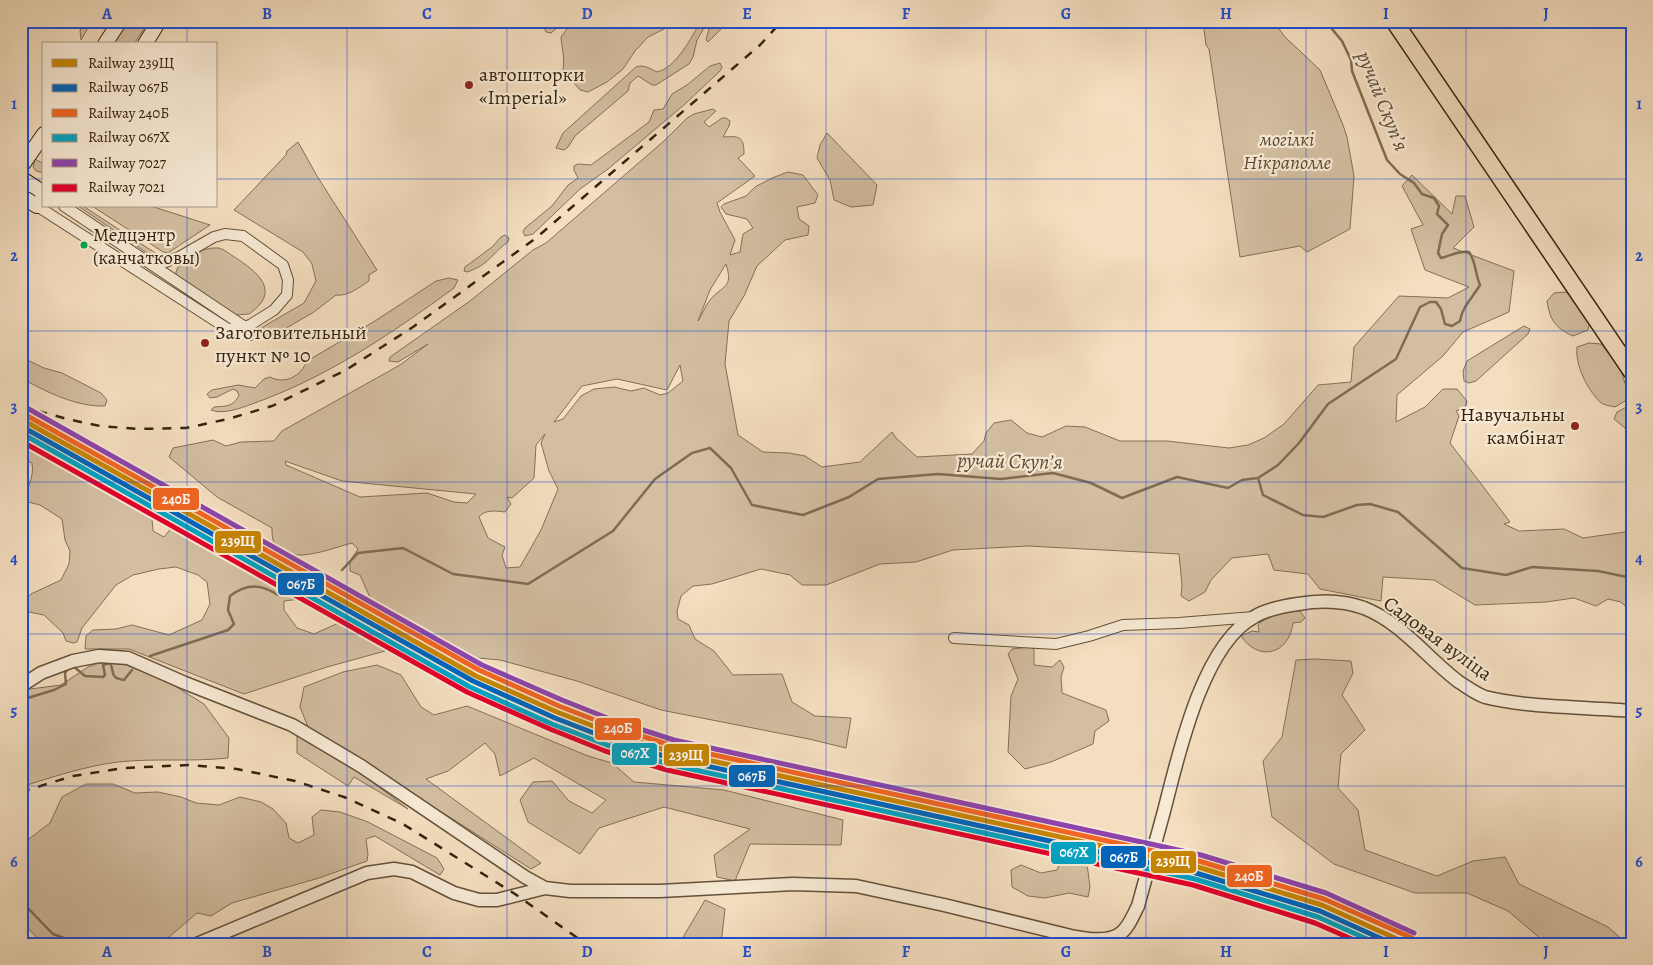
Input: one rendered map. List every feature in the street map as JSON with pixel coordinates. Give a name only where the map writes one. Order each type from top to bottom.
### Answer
[{"type":"main road","points":[[106,42],[120,21]]},
{"type":"main road","points":[[146,42],[159,21]]},
{"type":"main road","points":[[1394,21],[1632,372]]},
{"type":"main road","points":[[21,166],[42,137]]},
{"type":"main road","points":[[21,178],[41,198]]},
{"type":"main road","points":[[21,196],[41,198]]},
{"type":"street","points":[[55,208],[228,329],[245,327],[274,310],[286,295],[288,280],[283,264],[243,236],[225,234],[214,237],[179,258],[154,266]]},
{"type":"street","points":[[67,208],[245,327]]},
{"type":"street","name":"Садовая вуліца","points":[[954,638],[1056,644],[1089,636],[1123,624],[1179,623],[1254,617],[1285,606],[1312,601],[1332,600],[1366,609],[1386,620],[1408,636],[1452,676],[1484,696],[1530,704],[1632,711]]},
{"type":"street","name":"Садовая вуліца","points":[[545,888],[570,891],[660,891],[794,884],[856,886],[1089,940],[1119,935],[1128,925],[1138,906],[1174,771],[1200,688],[1216,658],[1230,639],[1254,617]]},
{"type":"street","points":[[21,686],[41,673],[73,661],[99,656],[128,658],[185,683],[292,724],[361,766],[525,877],[545,888]]},
{"type":"street","points":[[197,944],[367,873],[394,869],[412,872],[454,893],[478,900],[497,900],[545,888]]},
{"type":"green space","points":[[83,21],[92,21],[81,40],[80,30],[84,26]]},
{"type":"green space","points":[[126,21],[149,21],[135,42],[112,42]]},
{"type":"green space","points":[[544,21],[680,21],[648,37],[635,51],[623,69],[607,82],[588,92],[580,90],[563,70],[564,57],[561,37],[567,29],[566,25],[558,27],[551,33],[546,32]]},
{"type":"green space","points":[[701,21],[708,21],[697,40],[693,57],[689,64],[656,85],[652,85],[638,76],[630,83],[628,91],[575,136],[568,147],[564,150],[556,148],[563,133],[636,67],[644,66],[657,72],[677,59]]},
{"type":"green space","points":[[714,21],[729,21],[708,42],[706,40],[709,29]]},
{"type":"green space","name":"могілкі Нікраполле","points":[[1203,21],[1277,21],[1278,27],[1284,36],[1320,70],[1347,137],[1354,176],[1350,229],[1307,252],[1300,246],[1240,257],[1209,49],[1206,45]]},
{"type":"green space","points":[[720,63],[722,67],[720,71],[685,104],[608,169],[580,189],[533,234],[525,236],[523,232],[525,228],[552,206],[568,185],[578,178],[574,166],[578,164],[591,165],[649,122],[654,110],[663,109],[672,94],[687,85],[710,66]]},
{"type":"green space","points":[[713,109],[716,111],[704,122],[709,127],[722,118],[730,121],[723,137],[737,137],[742,140],[744,154],[738,158],[755,176],[717,203],[735,240],[730,255],[740,252],[743,234],[753,228],[747,219],[726,214],[721,207],[724,204],[746,196],[755,187],[788,172],[803,175],[818,195],[815,203],[797,207],[799,219],[809,226],[808,235],[785,240],[757,266],[744,296],[729,321],[725,364],[738,435],[763,452],[805,456],[822,467],[860,462],[892,432],[917,457],[972,454],[984,441],[986,433],[994,423],[1011,420],[1027,433],[1042,437],[1066,426],[1085,427],[1120,441],[1167,441],[1229,448],[1248,445],[1264,438],[1284,424],[1318,385],[1351,382],[1354,347],[1399,296],[1448,298],[1469,287],[1425,270],[1411,229],[1423,225],[1402,186],[1412,175],[1452,214],[1456,196],[1465,196],[1474,227],[1453,248],[1514,271],[1509,312],[1463,332],[1443,356],[1397,395],[1396,422],[1425,407],[1443,389],[1457,389],[1467,401],[1465,408],[1456,411],[1459,416],[1450,443],[1510,522],[1504,524],[1519,531],[1564,529],[1583,538],[1632,531],[1632,613],[1621,602],[1608,599],[1596,606],[1574,598],[1546,602],[1475,605],[1434,580],[1383,577],[1381,601],[1320,589],[1308,574],[1274,570],[1268,554],[1232,558],[1211,580],[1205,592],[1189,601],[1181,596],[1182,585],[1179,554],[1028,546],[953,550],[916,562],[880,564],[826,585],[802,585],[790,575],[761,569],[712,584],[693,586],[681,596],[677,611],[678,619],[689,625],[695,639],[714,651],[733,675],[782,674],[792,702],[815,716],[851,718],[846,748],[661,710],[577,681],[500,660],[478,658],[372,602],[360,575],[350,571],[350,561],[358,549],[352,543],[321,552],[297,555],[278,549],[273,540],[272,528],[217,497],[169,457],[173,448],[213,440],[226,446],[241,442],[274,441],[282,431],[400,365],[428,344],[398,362],[389,361],[390,357],[470,301],[533,250],[546,243],[664,141],[687,118]],"holes":[[[726,264],[728,282],[710,300],[698,321],[710,290]],[[680,365],[683,381],[668,393],[660,395],[644,388],[631,391],[614,387],[594,389],[581,396],[563,419],[554,422],[582,386],[617,379],[667,390]],[[545,434],[541,443],[549,471],[558,489],[541,530],[520,567],[506,568],[502,555],[505,547],[488,538],[479,517],[487,512],[505,512],[511,504],[507,497],[512,498],[534,478],[536,445]],[[285,461],[342,481],[476,494],[467,503],[454,502],[427,493],[360,497],[286,465]]]},
{"type":"green space","points":[[827,133],[877,185],[873,205],[851,207],[834,200],[830,180],[817,158],[820,145]]},
{"type":"green space","points":[[298,142],[317,176],[377,270],[369,275],[369,281],[353,291],[336,295],[314,312],[269,338],[267,334],[250,341],[249,335],[304,303],[316,281],[312,264],[303,252],[234,210],[286,155],[287,151]]},
{"type":"green space","points":[[35,159],[42,163],[42,172],[36,171],[33,167]]},
{"type":"green space","points":[[81,208],[86,208],[160,256],[153,257]]},
{"type":"green space","points":[[95,208],[157,208],[210,225],[168,253],[163,252]]},
{"type":"green space","points":[[505,235],[509,238],[508,242],[485,263],[467,272],[464,271],[465,267]]},
{"type":"green space","points":[[212,248],[224,250],[247,266],[261,279],[265,295],[261,303],[249,314],[235,315],[176,276],[178,267],[203,250]]},
{"type":"green space","points":[[449,278],[458,280],[454,288],[382,338],[332,368],[279,393],[243,407],[221,412],[211,410],[214,407],[232,404],[239,395],[233,389],[217,397],[210,398],[207,394],[212,390],[238,385],[255,388],[264,379],[270,377],[281,380],[292,378],[301,371],[307,361],[375,321],[436,281]]},
{"type":"green space","points":[[1565,292],[1574,296],[1590,321],[1588,330],[1573,336],[1554,323],[1547,301],[1554,293]]},
{"type":"green space","points":[[1524,326],[1530,329],[1528,334],[1476,381],[1469,383],[1464,381],[1463,371],[1467,361]]},
{"type":"green space","points":[[1589,343],[1601,344],[1619,365],[1630,398],[1615,407],[1600,402],[1580,369],[1577,347]]},
{"type":"green space","points":[[21,357],[44,368],[62,373],[101,393],[107,400],[105,406],[94,406],[73,401],[51,393],[21,378]]},
{"type":"green space","points":[[1632,404],[1632,441],[1625,428],[1614,419],[1617,412]]},
{"type":"green space","points":[[21,439],[36,444],[49,454],[80,471],[93,470],[154,507],[153,531],[164,537],[173,523],[183,519],[254,563],[259,575],[282,578],[299,591],[300,599],[284,601],[284,610],[297,628],[314,634],[343,621],[355,622],[381,634],[385,651],[327,667],[244,694],[129,649],[85,649],[86,636],[93,630],[116,629],[132,625],[169,635],[202,620],[210,604],[207,582],[198,575],[176,567],[133,575],[116,585],[82,628],[77,642],[66,641],[63,633],[44,615],[24,611],[21,604],[31,594],[61,580],[69,564],[70,551],[65,540],[62,519],[40,505],[28,502],[27,492],[33,469],[32,463],[21,459]]},
{"type":"green space","points":[[1300,611],[1305,618],[1301,622],[1293,623],[1286,642],[1272,651],[1264,652],[1256,649],[1241,636],[1252,631],[1259,632],[1258,625],[1267,618],[1283,613]]},
{"type":"green space","points":[[1030,647],[1034,649],[1034,665],[1052,667],[1060,660],[1064,667],[1061,677],[1062,693],[1106,710],[1109,721],[1095,731],[1093,744],[1051,762],[1025,769],[1008,752],[1011,696],[1018,679],[1008,654],[1012,649]]},
{"type":"green space","points":[[111,659],[165,680],[204,704],[229,738],[228,758],[118,762],[81,769],[21,787],[21,697],[30,689],[61,685],[88,667]]},
{"type":"green space","points":[[1296,660],[1351,661],[1353,673],[1342,695],[1365,730],[1341,754],[1338,788],[1358,810],[1365,850],[1437,876],[1473,861],[1505,857],[1519,884],[1608,927],[1624,941],[1632,944],[1547,944],[1508,911],[1467,893],[1415,893],[1334,864],[1272,817],[1263,761],[1282,737]]},
{"type":"green space","points":[[377,665],[401,675],[421,707],[434,715],[467,706],[588,756],[612,763],[634,782],[724,790],[843,820],[841,845],[750,844],[735,881],[717,877],[714,855],[750,829],[664,807],[599,828],[580,854],[528,822],[520,800],[533,782],[552,781],[569,801],[592,813],[606,800],[534,758],[500,776],[495,754],[485,743],[448,771],[426,779],[541,863],[531,869],[308,727],[300,707],[304,687],[343,672]]},
{"type":"green space","points":[[297,735],[350,765],[408,809],[354,777],[348,786],[297,753]]},
{"type":"green space","points":[[86,784],[113,784],[135,793],[158,792],[181,797],[196,803],[219,805],[240,797],[261,802],[273,809],[286,823],[289,838],[298,843],[314,835],[312,817],[321,810],[340,812],[368,822],[437,858],[444,869],[440,875],[375,836],[366,839],[367,861],[319,878],[232,903],[211,916],[197,913],[161,944],[43,944],[21,921],[21,845],[50,823],[62,797]]},
{"type":"green space","points":[[1072,852],[1086,856],[1090,887],[1088,897],[1069,893],[1045,898],[1028,896],[1012,887],[1011,870],[1021,865],[1041,873],[1057,870],[1062,858]]},
{"type":"green space","points":[[705,900],[725,909],[721,944],[679,944]]},
{"type":"waterway","name":"ручай Скупʼя","points":[[342,570],[358,553],[403,548],[453,574],[528,584],[613,531],[655,479],[692,453],[710,448],[731,468],[752,505],[803,515],[849,497],[878,479],[938,474],[1001,479],[1053,473],[1091,483],[1122,498],[1177,477],[1228,488],[1242,480],[1258,478],[1278,465],[1299,443],[1328,404],[1396,359],[1420,307],[1430,302],[1436,302],[1441,309],[1445,324],[1452,326],[1460,321],[1465,307],[1480,285],[1473,259],[1469,252],[1458,252],[1441,258],[1438,253],[1442,234],[1448,225],[1437,214],[1439,206],[1434,198],[1422,194],[1414,183],[1400,174],[1387,160],[1352,71],[1351,60],[1342,41],[1332,29],[1333,21]]},
{"type":"waterway","points":[[1258,478],[1263,495],[1303,515],[1323,517],[1357,505],[1370,504],[1398,512],[1462,568],[1506,575],[1532,567],[1598,571],[1632,578]]},
{"type":"waterway","name":"ручай Скупʼя","points":[[150,656],[228,630],[234,624],[228,610],[230,596],[242,589],[254,586],[272,591],[278,595],[299,587]]},
{"type":"waterway","name":"ручай Скупʼя","points":[[73,666],[85,676],[103,677],[105,675],[103,665],[110,663],[114,676],[124,680],[132,670]]},
{"type":"waterway","name":"ручай Скупʼя","points":[[21,700],[54,690],[66,684],[65,673],[68,668]]},
{"type":"waterway","name":"ручай Скупʼя","points":[[21,901],[53,934],[80,944]]},
{"type":"railway","points":[[21,406],[100,426],[138,429],[186,428],[228,419],[272,406],[346,370],[413,327],[536,238],[760,45],[782,21]]},
{"type":"railway","points":[[21,792],[73,776],[124,768],[188,765],[237,769],[295,781],[344,797],[403,824],[515,894],[586,944]]},
{"type":"rail line","name":"7027","points":[[27,408],[482,665],[615,721],[674,740],[1201,855],[1326,893],[1414,933]]},
{"type":"rail line","name":"240Б","points":[[24,414],[479,670],[559,706],[613,727],[673,746],[1199,861],[1324,899],[1412,938]]},
{"type":"rail line","name":"239Щ","points":[[21,419],[476,676],[557,712],[611,733],[671,752],[1198,867],[1322,905],[1408,944]]},
{"type":"rail line","name":"067Б","points":[[21,426],[473,681],[555,718],[609,739],[670,758],[1196,873],[1320,911],[1393,944]]},
{"type":"rail line","name":"067Х","points":[[21,433],[470,687],[552,724],[607,745],[668,764],[1195,879],[1318,917],[1378,944]]},
{"type":"rail line","name":"7021","points":[[21,441],[467,692],[605,751],[667,770],[1193,885],[1315,923],[1363,944]]},
{"type":"place","name":"автошторки «Imperial»","points":[[469,85]]},
{"type":"place","name":"Медцэнтр (канчатковы)","points":[[84,245]]},
{"type":"place","name":"Заготовительный пункт № 10","points":[[205,343]]},
{"type":"place","name":"Навучальны камбінат","points":[[1575,426]]}]
